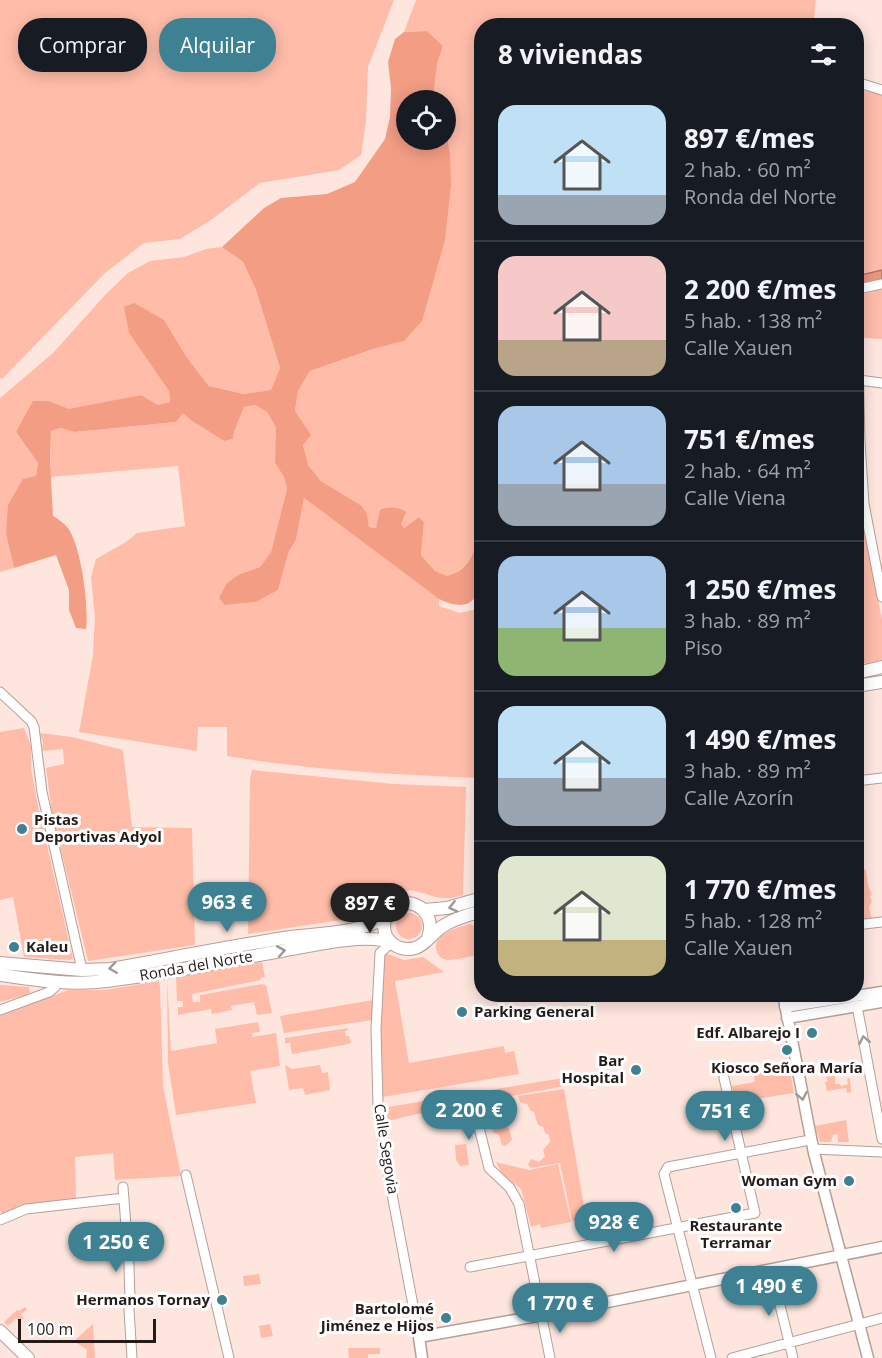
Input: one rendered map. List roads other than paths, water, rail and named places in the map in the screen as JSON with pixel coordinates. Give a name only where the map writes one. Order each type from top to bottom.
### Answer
[{"type":"main road","points":[[864,671],[882,667]]},
{"type":"main road","points":[[864,685],[882,682]]},
{"type":"main road","points":[[474,900],[447,908],[424,910],[411,903],[404,903],[391,909],[382,919],[384,930],[391,943],[397,947],[411,949],[422,945],[453,920],[474,913]]},
{"type":"main road","points":[[424,910],[431,923],[432,935]]},
{"type":"main road","name":"Ronda del Norte","points":[[0,963],[82,970],[110,969],[350,929],[382,919]]},
{"type":"main road","name":"Ronda del Norte","points":[[0,975],[56,982],[91,983],[351,940],[375,939],[391,943]]},
{"type":"main road","points":[[0,1331],[28,1358]]},
{"type":"main road","points":[[0,1342],[17,1358]]},
{"type":"street","points":[[864,84],[882,90]]},
{"type":"street","points":[[864,288],[882,284]]},
{"type":"street","points":[[864,381],[882,383]]},
{"type":"street","points":[[864,504],[882,597]]},
{"type":"street","points":[[0,692],[31,721],[34,727],[42,792],[82,970]]},
{"type":"street","points":[[864,780],[882,778]]},
{"type":"street","points":[[864,924],[882,922]]},
{"type":"street","name":"Calle Segovia","points":[[391,943],[380,953],[376,1020],[378,1104],[388,1173],[422,1358]]},
{"type":"street","points":[[0,1010],[49,992],[55,987],[56,982]]},
{"type":"street","points":[[864,996],[882,992]]},
{"type":"street","points":[[784,1002],[812,1144],[868,1358]]},
{"type":"street","points":[[786,1013],[836,1002]]},
{"type":"street","points":[[786,1013],[882,1002]]},
{"type":"street","points":[[857,1006],[882,1139]]},
{"type":"street","points":[[470,1267],[755,1213],[724,1078]]},
{"type":"street","points":[[474,1107],[489,1168],[510,1188],[517,1199],[543,1315],[550,1358]]},
{"type":"street","points":[[711,1358],[664,1174],[668,1167],[742,1153],[812,1144],[882,1152]]},
{"type":"street","points":[[186,1175],[229,1358]]},
{"type":"street","points":[[123,1187],[129,1266],[132,1358]]},
{"type":"street","points":[[0,1221],[26,1209],[124,1198]]},
{"type":"street","points":[[419,1337],[543,1315],[882,1247]]},
{"type":"street","points":[[771,1269],[794,1358]]},
{"type":"street","points":[[732,1358],[882,1318]]},
{"type":"place","name":"Pistas Deportivas Adyol","points":[[22,829]]},
{"type":"place","name":"Kaleu","points":[[14,947]]},
{"type":"place","name":"Parking General","points":[[462,1012]]},
{"type":"place","name":"Edf. Albarejo I","points":[[812,1033]]},
{"type":"place","name":"Kiosco Señora María","points":[[787,1050]]},
{"type":"place","name":"Bar Hospital","points":[[636,1070]]},
{"type":"place","name":"Woman Gym","points":[[849,1181]]},
{"type":"place","name":"Restaurante Terramar","points":[[736,1208]]},
{"type":"place","name":"Hermanos Tornay","points":[[222,1300]]},
{"type":"place","name":"Bartolomé Jiménez e Hijos","points":[[446,1318]]}]
